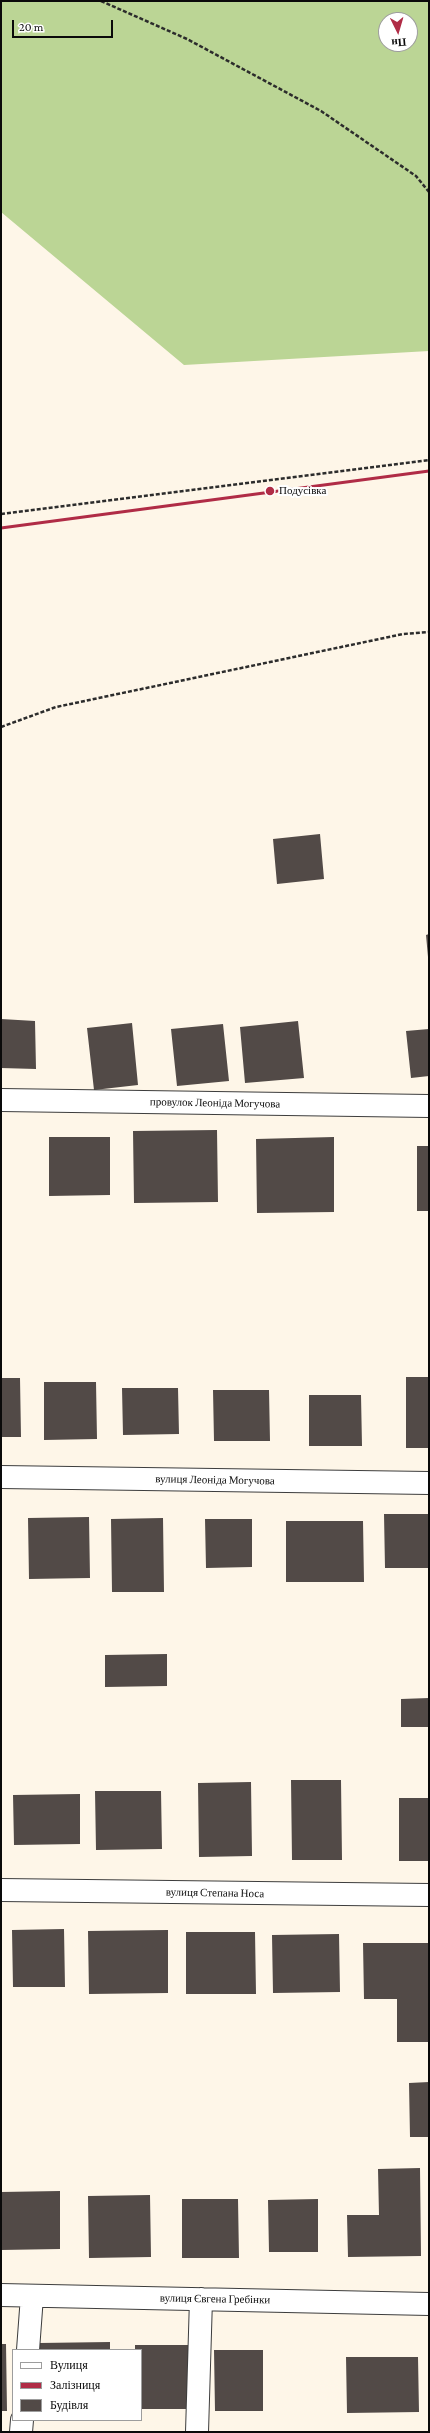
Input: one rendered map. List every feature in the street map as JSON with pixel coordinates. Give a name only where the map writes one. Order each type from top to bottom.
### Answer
[{"type":"street","name":"провулок Леоніда Могучова","points":[[1,1100],[429,1106]]},
{"type":"street","name":"вулиця Леоніда Могучова","points":[[1,1477],[429,1483]]},
{"type":"street","name":"вулиця Степана Носа","points":[[1,1890],[429,1895]]},
{"type":"street","name":"вулиця Євгена Гребінки","points":[[1,2295],[429,2304]]},
{"type":"street","points":[[28,2349],[32,2296]]},
{"type":"street","points":[[197,2432],[201,2299]]},
{"type":"street","points":[[21,2432],[22,2421]]},
{"type":"path","points":[[101,1],[187,39],[321,111],[416,176],[429,192]]},
{"type":"path","points":[[1,514],[429,460]]},
{"type":"path","points":[[1,727],[56,707],[403,634],[429,632]]},
{"type":"green space","points":[[1,1],[429,1],[429,351],[184,365],[1,212]]},
{"type":"building","points":[[320,834],[324,879],[277,884],[273,839]]},
{"type":"building","points":[[429,934],[429,957],[428,957],[426,935]]},
{"type":"building","points":[[1,1019],[35,1021],[36,1069],[1,1068]]},
{"type":"building","points":[[298,1021],[304,1078],[245,1083],[240,1027]]},
{"type":"building","points":[[132,1023],[138,1085],[94,1090],[87,1028]]},
{"type":"building","points":[[223,1024],[229,1081],[177,1086],[171,1029]]},
{"type":"building","points":[[429,1029],[429,1076],[411,1078],[406,1031]]},
{"type":"building","points":[[217,1130],[218,1202],[134,1203],[133,1131]]},
{"type":"building","points":[[49,1137],[110,1137],[110,1195],[49,1196]]},
{"type":"building","points":[[334,1137],[334,1212],[257,1213],[256,1139]]},
{"type":"building","points":[[417,1146],[429,1146],[429,1211],[417,1211]]},
{"type":"building","points":[[406,1377],[429,1377],[429,1448],[406,1448]]},
{"type":"building","points":[[1,1378],[20,1378],[21,1437],[1,1437]]},
{"type":"building","points":[[44,1382],[96,1382],[97,1439],[44,1440]]},
{"type":"building","points":[[122,1388],[178,1388],[179,1434],[123,1435]]},
{"type":"building","points":[[213,1390],[269,1390],[270,1441],[214,1441]]},
{"type":"building","points":[[309,1395],[361,1395],[362,1446],[309,1446]]},
{"type":"building","points":[[384,1514],[429,1514],[429,1568],[385,1568]]},
{"type":"building","points":[[89,1517],[90,1578],[29,1579],[28,1518]]},
{"type":"building","points":[[163,1518],[164,1592],[112,1592],[111,1519]]},
{"type":"building","points":[[205,1519],[252,1519],[252,1567],[206,1568]]},
{"type":"building","points":[[286,1521],[363,1521],[364,1582],[286,1582]]},
{"type":"building","points":[[167,1654],[167,1686],[105,1687],[105,1655]]},
{"type":"building","points":[[429,1698],[429,1727],[401,1727],[401,1699]]},
{"type":"building","points":[[291,1780],[341,1780],[342,1860],[292,1860]]},
{"type":"building","points":[[251,1782],[252,1856],[199,1857],[198,1783]]},
{"type":"building","points":[[95,1791],[161,1791],[162,1849],[96,1850]]},
{"type":"building","points":[[80,1794],[80,1844],[14,1845],[13,1795]]},
{"type":"building","points":[[399,1798],[429,1798],[429,1861],[399,1861]]},
{"type":"building","points":[[64,1929],[65,1987],[13,1987],[12,1930]]},
{"type":"building","points":[[168,1930],[168,1993],[89,1994],[88,1931]]},
{"type":"building","points":[[186,1932],[255,1932],[256,1994],[186,1994]]},
{"type":"building","points":[[339,1934],[340,1992],[273,1993],[272,1935]]},
{"type":"building","points":[[363,1943],[429,1943],[429,2042],[397,2042],[397,1999],[364,1999]]},
{"type":"building","points":[[429,2082],[429,2137],[410,2137],[409,2083]]},
{"type":"building","points":[[420,2168],[421,2256],[348,2257],[347,2215],[379,2215],[378,2169]]},
{"type":"building","points":[[60,2191],[60,2249],[1,2250],[1,2192]]},
{"type":"building","points":[[150,2195],[151,2257],[89,2258],[88,2196]]},
{"type":"building","points":[[182,2199],[238,2199],[239,2258],[182,2258]]},
{"type":"building","points":[[318,2199],[318,2252],[269,2252],[268,2200]]},
{"type":"building","points":[[110,2342],[110,2349],[39,2349],[39,2343]]},
{"type":"building","points":[[1,2344],[6,2344],[7,2411],[1,2411]]},
{"type":"building","points":[[135,2345],[189,2345],[189,2409],[142,2409],[142,2349],[135,2349]]},
{"type":"building","points":[[214,2350],[263,2350],[263,2411],[215,2411]]},
{"type":"building","points":[[346,2357],[418,2357],[419,2412],[347,2413]]},
{"type":"railway","points":[[1,528],[429,471]]},
{"type":"place","name":"Подусівка","points":[[270,491]]}]
